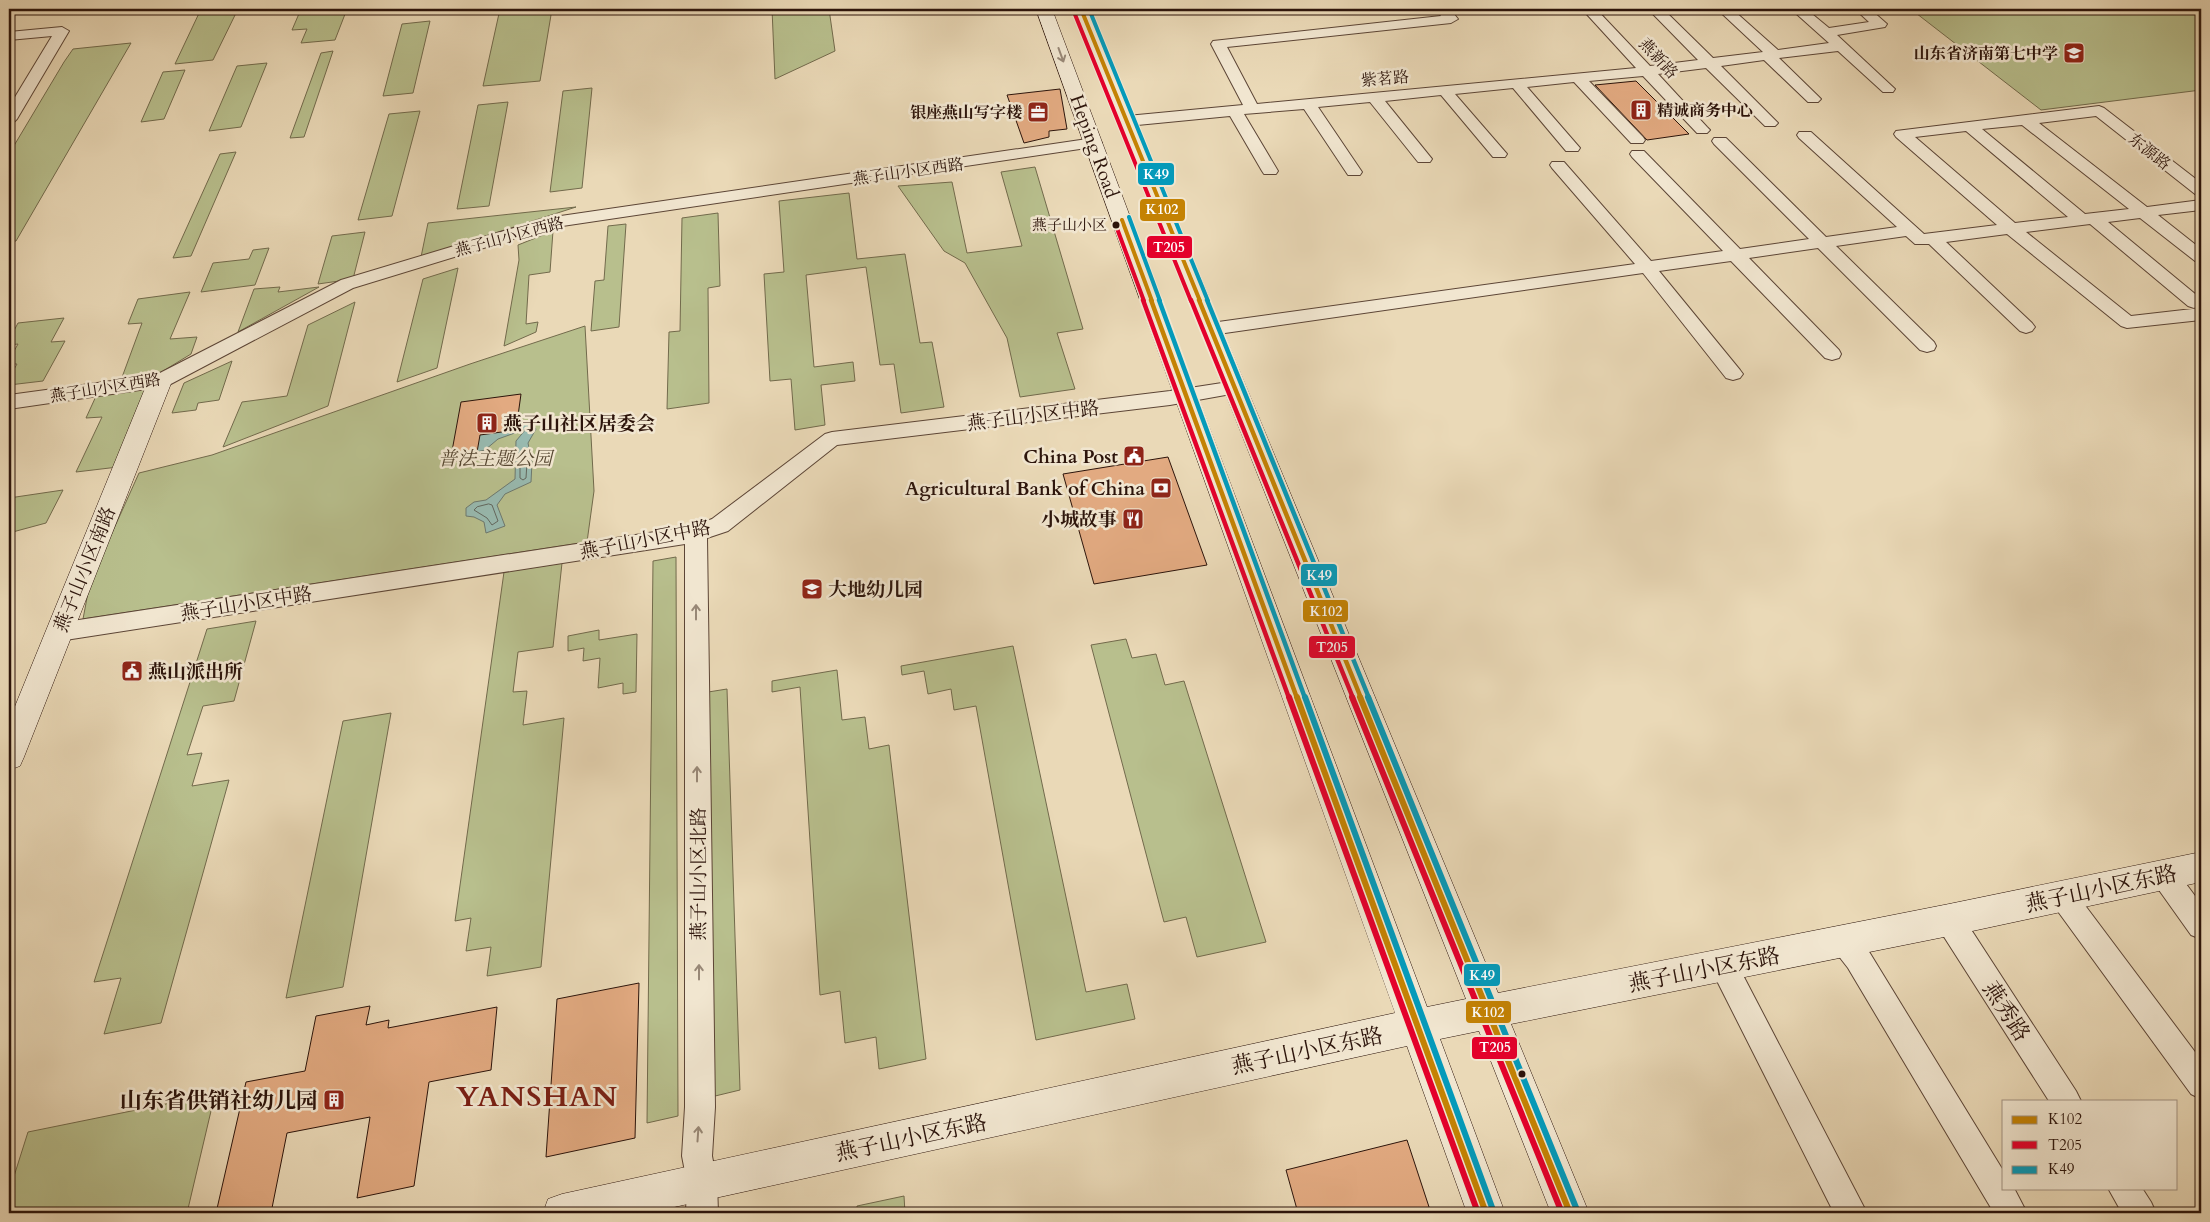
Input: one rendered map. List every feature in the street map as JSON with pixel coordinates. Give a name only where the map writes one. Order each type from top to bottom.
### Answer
[{"type":"main road","name":"Heping Road","points":[[1044,9],[1486,1213]]},
{"type":"main road","name":"Heping Road","points":[[1081,9],[1570,1213]]},
{"type":"main road","name":"燕子山小区南路","points":[[9,757],[160,381]]},
{"type":"main road","name":"燕子山小区东路","points":[[562,1213],[702,1198],[1417,1026],[1723,966],[2201,867]]},
{"type":"street","points":[[1252,108],[1218,44],[1451,19],[1442,9]]},
{"type":"street","name":"燕新路","points":[[1589,9],[1702,130]]},
{"type":"street","points":[[1655,9],[1770,123]]},
{"type":"street","points":[[1724,9],[1772,55],[1813,99]]},
{"type":"street","points":[[1798,9],[1888,89]]},
{"type":"street","points":[[1826,33],[1880,24],[1862,9]]},
{"type":"street","points":[[9,36],[62,31],[9,119]]},
{"type":"street","name":"紫茗路","points":[[1127,121],[1647,71],[1841,46]]},
{"type":"street","points":[[1578,78],[1736,255],[1832,354]]},
{"type":"street","points":[[1516,83],[1572,148]]},
{"type":"street","points":[[1444,90],[1499,154]]},
{"type":"street","points":[[1374,97],[1424,159]]},
{"type":"street","points":[[1308,103],[1354,172]]},
{"type":"street","points":[[1234,110],[1270,171]]},
{"type":"street","name":"东源路","points":[[2025,119],[2099,111],[2201,191]]},
{"type":"street","points":[[2198,308],[2127,322],[2010,228],[1902,134],[2025,119],[2201,257]]},
{"type":"street","points":[[1969,126],[2198,308]]},
{"type":"street","points":[[1805,135],[1921,240],[2201,205]]},
{"type":"street","points":[[1720,141],[1928,346]]},
{"type":"street","name":"燕子山小区西路","points":[[9,402],[160,381],[347,284],[547,223],[1094,143]]},
{"type":"street","points":[[1558,165],[1647,267],[1733,374]]},
{"type":"street","points":[[1211,328],[1910,230]]},
{"type":"street","points":[[1932,238],[2026,327]]},
{"type":"street","name":"燕子山小区中路","points":[[59,632],[696,534],[720,525],[832,439],[904,432],[1186,396],[1235,387]]},
{"type":"street","name":"燕子山小区北路","points":[[696,534],[700,1107],[697,1156],[702,1198]]},
{"type":"street","points":[[2163,874],[2201,926]]},
{"type":"street","points":[[2063,897],[2201,1084]]},
{"type":"street","name":"燕秀路","points":[[1948,920],[2065,1100]]},
{"type":"street","points":[[1844,941],[1858,959],[2011,1213]]},
{"type":"street","points":[[1723,966],[1851,1213]]},
{"type":"street","points":[[2125,1190],[2140,1213]]},
{"type":"green space","points":[[201,9],[238,9],[213,60],[175,64]]},
{"type":"green space","points":[[301,9],[347,9],[335,40],[301,43],[307,29],[292,30]]},
{"type":"green space","points":[[500,9],[552,9],[540,81],[483,86]]},
{"type":"green space","points":[[772,9],[829,9],[835,51],[775,79]]},
{"type":"green space","name":"山东省济南第七中学","points":[[2201,9],[2201,90],[2041,110],[1912,10]]},
{"type":"green space","points":[[430,21],[413,93],[383,96],[402,24]]},
{"type":"green space","points":[[131,43],[16,241],[9,242],[9,154],[64,62],[73,49]]},
{"type":"green space","points":[[333,51],[304,137],[290,138],[321,53]]},
{"type":"green space","points":[[267,63],[241,127],[209,131],[237,66]]},
{"type":"green space","points":[[185,70],[164,119],[141,122],[163,72]]},
{"type":"green space","points":[[592,88],[582,188],[550,192],[563,91]]},
{"type":"green space","points":[[508,102],[489,206],[457,209],[478,105]]},
{"type":"green space","points":[[420,111],[392,216],[358,220],[389,114]]},
{"type":"green space","points":[[236,152],[191,256],[173,258],[220,154]]},
{"type":"green space","points":[[1035,167],[1083,329],[1057,333],[1075,389],[1020,397],[1007,338],[965,263],[944,251],[898,186],[952,182],[967,253],[1022,246],[1001,172]]},
{"type":"green space","points":[[849,193],[857,259],[905,254],[920,343],[932,342],[944,407],[901,413],[894,364],[880,365],[866,267],[806,275],[814,367],[853,362],[855,381],[821,385],[825,425],[795,430],[791,379],[770,381],[764,274],[784,272],[779,201]]},
{"type":"green space","points":[[576,207],[421,257],[428,223]]},
{"type":"green space","points":[[718,213],[720,286],[708,288],[709,403],[667,409],[669,332],[680,331],[682,218]]},
{"type":"green space","points":[[626,224],[619,327],[591,331],[595,281],[604,280],[608,226]]},
{"type":"green space","points":[[553,231],[550,272],[529,275],[526,324],[538,322],[536,332],[504,346],[519,260],[518,245]]},
{"type":"green space","points":[[365,232],[353,279],[318,284],[332,236]]},
{"type":"green space","points":[[269,248],[255,285],[201,292],[213,263],[249,259],[253,250]]},
{"type":"green space","points":[[458,268],[437,368],[397,382],[423,279]]},
{"type":"green space","points":[[280,287],[278,292],[319,287],[238,332],[254,289]]},
{"type":"green space","points":[[190,292],[170,339],[197,337],[191,354],[155,376],[121,380],[142,323],[128,324],[138,299]]},
{"type":"green space","points":[[355,302],[328,406],[223,447],[242,402],[287,396],[308,325]]},
{"type":"green space","points":[[64,318],[51,342],[65,341],[43,381],[9,385],[9,378],[17,364],[9,364],[9,360],[18,344],[9,345],[9,340],[18,323]]},
{"type":"green space","name":"普法主题公园","points":[[585,326],[594,491],[587,542],[83,619],[90,582],[139,473],[212,455],[470,364]]},
{"type":"green space","points":[[232,361],[219,400],[198,403],[196,410],[172,413],[184,383]]},
{"type":"green space","points":[[152,388],[118,467],[76,472],[102,417],[86,418],[97,394]]},
{"type":"green space","points":[[63,490],[46,523],[9,533],[9,498]]},
{"type":"green space","points":[[676,557],[678,1116],[647,1123],[653,561]]},
{"type":"green space","points":[[562,563],[553,647],[518,652],[513,692],[527,691],[523,725],[564,718],[541,967],[487,976],[491,947],[466,951],[471,918],[455,921],[504,572]]},
{"type":"green space","points":[[256,621],[234,701],[203,706],[187,755],[202,753],[192,786],[229,780],[161,1023],[104,1034],[121,978],[94,982],[207,629]]},
{"type":"green space","points":[[599,630],[599,640],[637,634],[636,692],[623,694],[623,683],[598,688],[600,658],[583,661],[584,648],[568,651],[568,636]]},
{"type":"green space","points":[[1126,639],[1132,658],[1156,654],[1165,685],[1184,681],[1266,942],[1197,957],[1186,917],[1164,922],[1091,645]]},
{"type":"green space","points":[[1013,646],[1086,992],[1127,984],[1135,1019],[1036,1040],[976,706],[954,710],[951,689],[928,694],[924,671],[902,675],[901,666]]},
{"type":"green space","points":[[837,670],[842,720],[865,717],[869,749],[889,745],[926,1059],[879,1069],[876,1037],[845,1043],[840,991],[820,995],[800,687],[772,692],[772,681]]},
{"type":"green space","points":[[727,689],[740,1090],[711,1097],[702,693]]},
{"type":"green space","points":[[391,713],[343,987],[286,998],[343,721]]},
{"type":"green space","points":[[215,1094],[187,1213],[9,1213],[9,1192],[28,1132]]},
{"type":"green space","points":[[904,1196],[905,1213],[857,1213],[857,1206]]},
{"type":"water","points":[[514,421],[530,422],[536,429],[528,443],[532,462],[531,482],[505,494],[497,505],[505,526],[486,533],[484,522],[474,517],[466,516],[466,508],[474,502],[486,500],[515,479],[516,441],[526,429],[498,439],[485,450],[464,455],[483,424]]},
{"type":"building","name":"精诚商务中心","points":[[1636,81],[1689,134],[1647,140],[1595,85]]},
{"type":"building","name":"银座燕山写字楼","points":[[1060,89],[1067,129],[1049,131],[1049,137],[1024,143],[1007,95]]},
{"type":"building","name":"燕子山社区居委会","points":[[521,394],[516,430],[480,435],[476,458],[450,462],[461,402]]},
{"type":"building","name":"小城故事","points":[[1168,457],[1207,565],[1094,584],[1063,474]]},
{"type":"building","points":[[639,983],[635,1138],[546,1157],[557,999]]},
{"type":"building","name":"山东省供销社幼儿园","points":[[370,1006],[366,1025],[389,1020],[388,1028],[497,1007],[491,1070],[429,1082],[414,1186],[357,1198],[370,1117],[287,1133],[271,1213],[216,1213],[246,1082],[305,1071],[316,1016]]},
{"type":"building","points":[[1407,1140],[1431,1213],[1298,1213],[1286,1170]]},
{"type":"transit line","name":"K102","points":[[1081,9],[1570,1213]]},
{"type":"transit line","name":"K49","points":[[1089,9],[1577,1210]]},
{"type":"transit line","name":"T205","points":[[1074,12],[1562,1213]]},
{"type":"transit line","name":"K49","points":[[1129,217],[1493,1210]]},
{"type":"transit line","name":"K102","points":[[1122,220],[1486,1213]]},
{"type":"transit line","name":"T205","points":[[1115,223],[1478,1213]]},
{"type":"place","name":"山东省济南第七中学","points":[[2074,53]]},
{"type":"place","name":"精诚商务中心","points":[[1641,110]]},
{"type":"place","name":"银座燕山写字楼","points":[[1038,112]]},
{"type":"place","name":"燕子山小区","points":[[1116,225]]},
{"type":"place","name":"燕子山社区居委会","points":[[487,423]]},
{"type":"place","name":"China Post","points":[[1134,456]]},
{"type":"place","name":"Agricultural Bank of China","points":[[1161,488]]},
{"type":"place","name":"小城故事","points":[[1133,519]]},
{"type":"place","name":"大地幼儿园","points":[[812,589]]},
{"type":"place","name":"燕山派出所","points":[[132,671]]},
{"type":"place","name":"山东省供销社幼儿园","points":[[334,1100]]},
{"type":"district","name":"YANSHAN","points":[[537,1096]]}]
